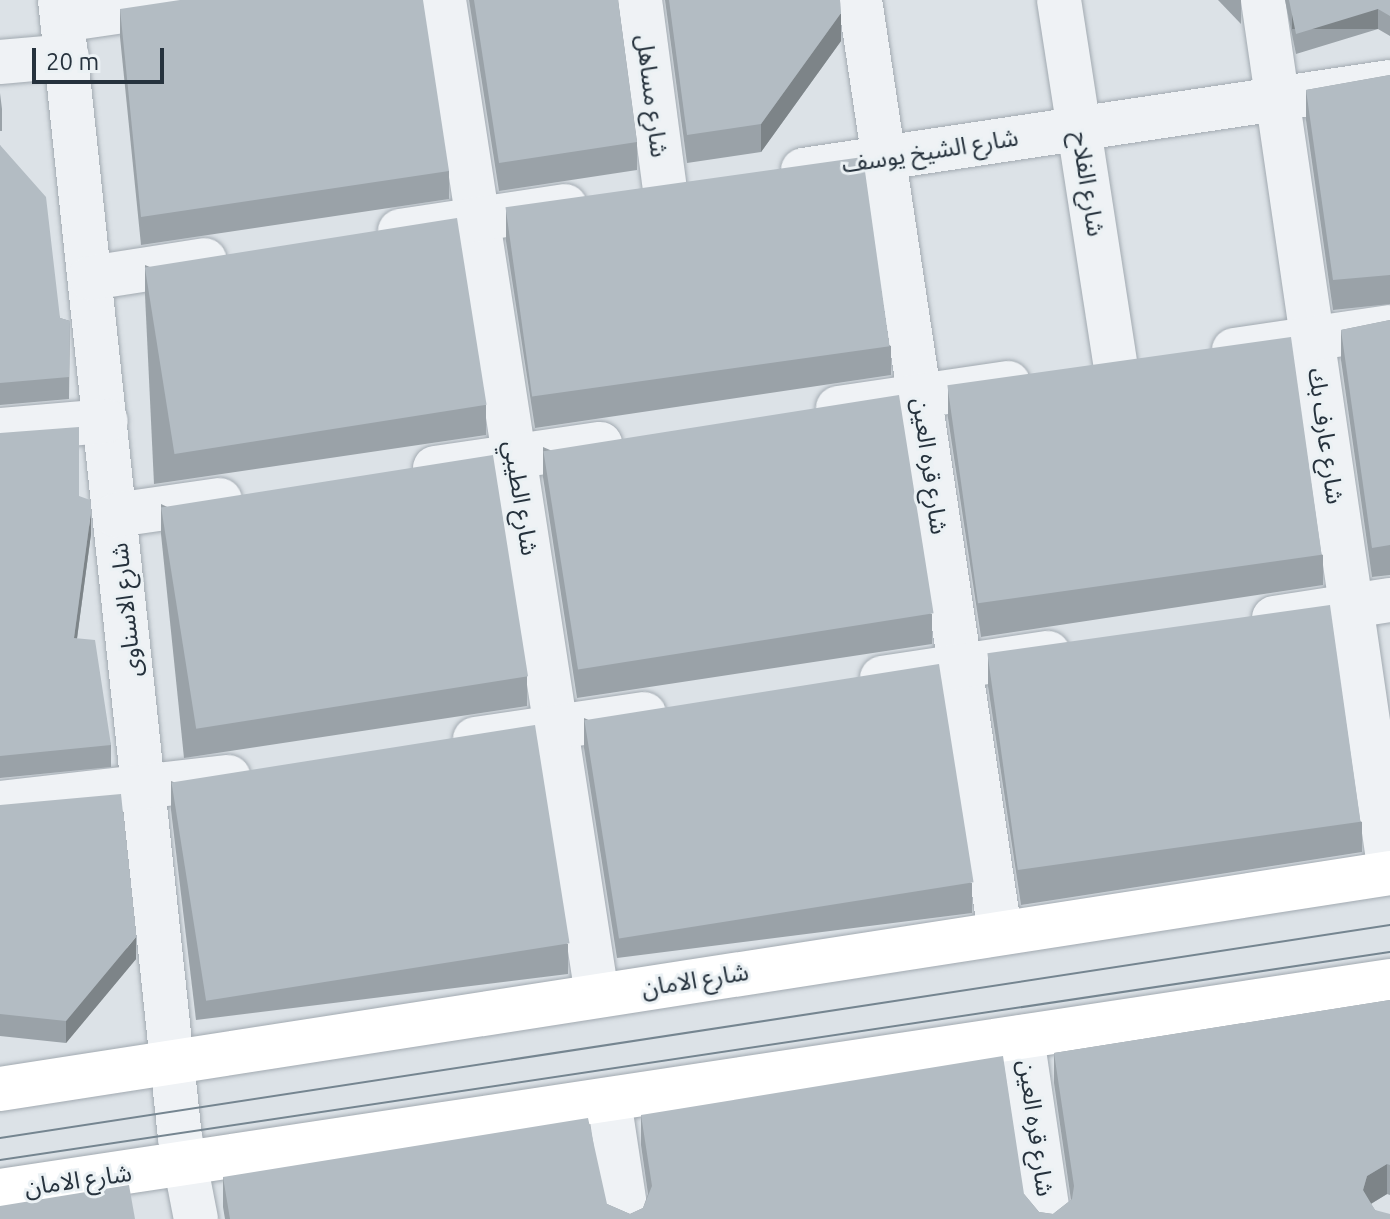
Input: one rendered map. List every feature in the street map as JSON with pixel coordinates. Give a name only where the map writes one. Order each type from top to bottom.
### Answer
[{"type":"street","points":[[0,62],[63,25],[199,0]]},
{"type":"street","name":"شارع الطيبي","points":[[444,0],[597,995]]},
{"type":"street","name":"شارع مساهل","points":[[634,196],[640,0]]},
{"type":"street","name":"شارع قره العين","points":[[860,0],[1000,932]]},
{"type":"street","name":"شارع الفلاح","points":[[1059,0],[1116,368]]},
{"type":"street","name":"شارع عارف بك","points":[[1263,0],[1312,339],[1370,603],[1390,873]]},
{"type":"street","name":"شارع الاسناوى","points":[[63,25],[174,1062],[196,1219]]},
{"type":"street","name":"شارع الشيخ يوسف","points":[[759,177],[1390,82]]},
{"type":"street","points":[[353,238],[712,184]]},
{"type":"street","points":[[90,278],[244,254]]},
{"type":"street","points":[[795,415],[1390,327]]},
{"type":"street","points":[[0,430],[106,421]]},
{"type":"street","points":[[392,474],[639,438]]},
{"type":"street","points":[[116,515],[270,492]]},
{"type":"street","points":[[1226,625],[1370,603]]},
{"type":"street","points":[[836,685],[1085,647]]},
{"type":"street","points":[[429,746],[680,708]]},
{"type":"street","points":[[0,803],[145,789],[271,770]]},
{"type":"street","name":"شارع الامان","points":[[0,1089],[1390,873]]},
{"type":"street","name":"شارع الامان","points":[[0,1191],[1390,981]]},
{"type":"street","name":"شارع قره العين","points":[[1022,1037],[1049,1219]]},
{"type":"street","points":[[609,1100],[627,1219]]},
{"type":"building","points":[[180,0],[423,0],[449,171],[141,217],[120,9]]},
{"type":"building","points":[[474,0],[618,0],[637,142],[499,163]]},
{"type":"building","points":[[669,0],[840,0],[841,13],[761,124],[687,135]]},
{"type":"building","points":[[1289,0],[1390,0],[1390,16],[1378,9],[1296,34]]},
{"type":"building","points":[[1390,75],[1390,275],[1333,280],[1306,90]]},
{"type":"building","points":[[0,145],[46,197],[60,318],[70,321],[69,377],[0,383]]},
{"type":"building","points":[[863,157],[890,346],[532,396],[506,207]]},
{"type":"building","points":[[457,218],[487,405],[174,454],[145,267]]},
{"type":"building","points":[[1390,320],[1390,545],[1372,548],[1341,330]]},
{"type":"building","points":[[1291,337],[1322,555],[978,603],[947,385]]},
{"type":"building","points":[[899,395],[934,613],[578,670],[543,451]]},
{"type":"building","points":[[79,427],[79,496],[90,500],[91,512],[74,638],[95,640],[111,745],[0,756],[0,433]]},
{"type":"building","points":[[493,455],[528,676],[196,729],[161,508]]},
{"type":"building","points":[[1330,605],[1360,822],[1018,870],[987,653]]},
{"type":"building","points":[[939,664],[974,882],[619,938],[584,720]]},
{"type":"building","points":[[535,725],[570,943],[206,1001],[172,783]]},
{"type":"building","points":[[121,794],[136,937],[66,1021],[0,1014],[0,805]]},
{"type":"building","points":[[1390,1000],[1390,1165],[1367,1176],[1363,1190],[1375,1210],[1390,1214],[1390,1219],[230,1219],[223,1177],[588,1118],[607,1204],[630,1214],[643,1208],[652,1186],[641,1115],[1003,1056],[1024,1194],[1039,1212],[1053,1214],[1072,1199],[1074,1186],[1054,1053]]},
{"type":"building","points":[[129,1185],[135,1219],[0,1219],[0,1206]]},
{"type":"tram line","points":[[0,1138],[1390,925]]},
{"type":"tram line","points":[[0,1160],[1390,952]]}]
